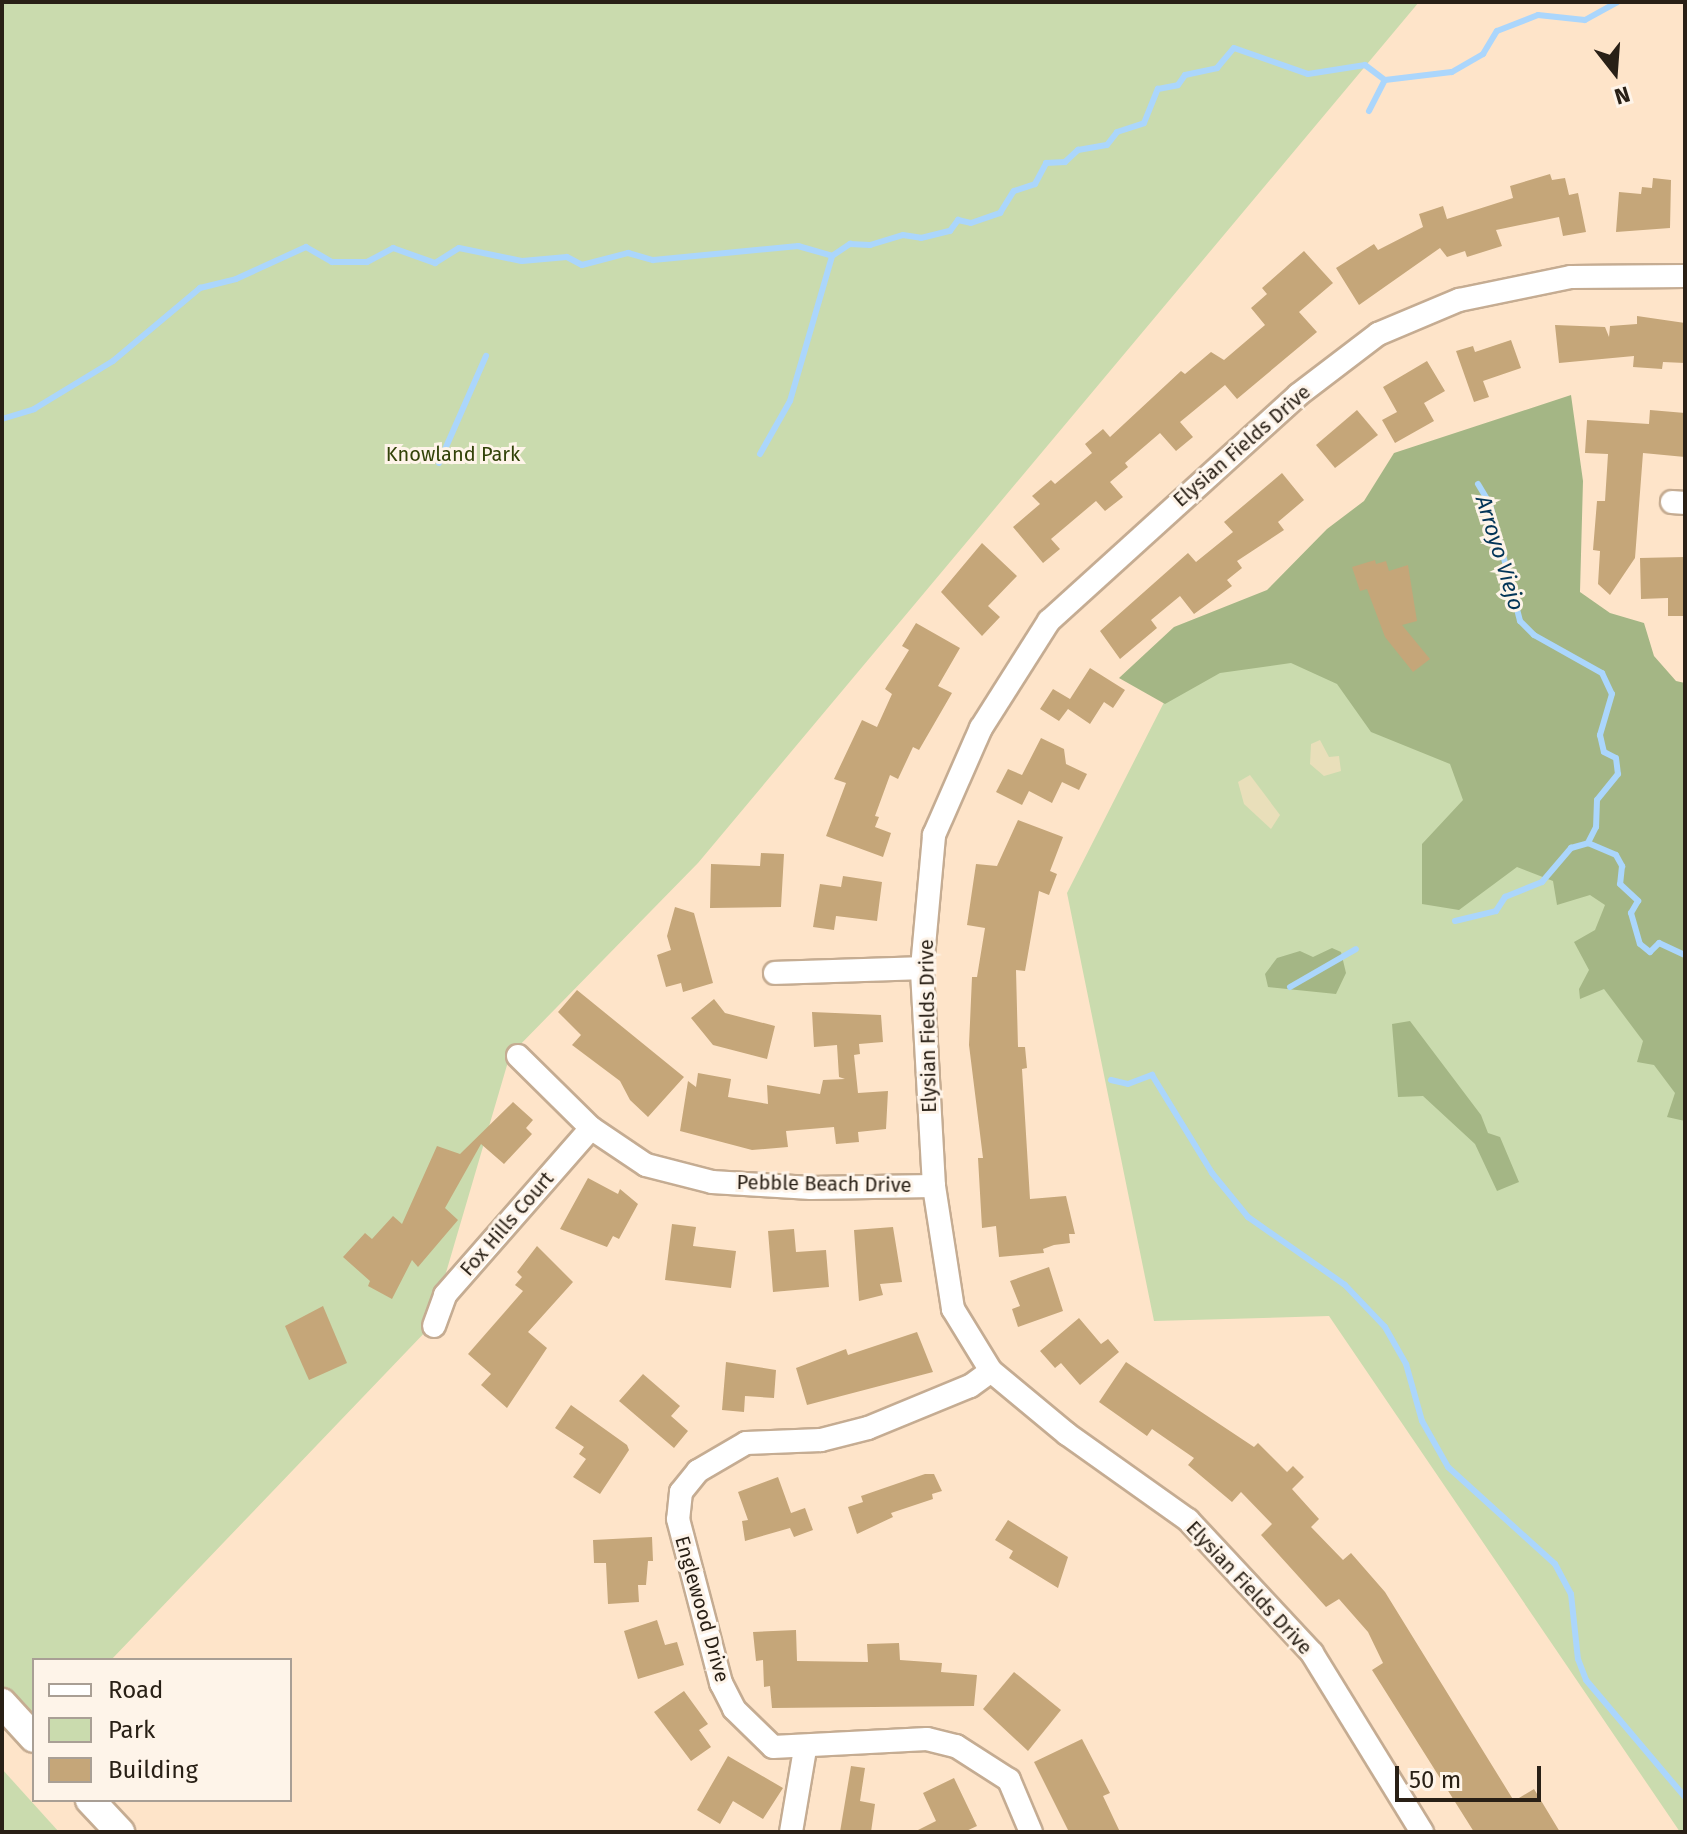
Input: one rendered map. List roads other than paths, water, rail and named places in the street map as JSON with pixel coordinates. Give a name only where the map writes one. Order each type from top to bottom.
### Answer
[{"type":"main road","points":[[2,1703],[32,1736]]},
{"type":"main road","points":[[92,1802],[120,1832]]},
{"type":"street","name":"Elysian Fields Drive","points":[[1422,1832],[1312,1653],[1188,1520],[1067,1434],[991,1371],[953,1309],[934,1186],[922,968],[934,835],[981,728],[1049,621],[1298,395],[1378,334],[1459,300],[1571,277],[1685,276]]},
{"type":"street","points":[[775,973],[922,968]]},
{"type":"street","name":"Pebble Beach Drive","points":[[518,1056],[591,1128],[646,1165],[712,1182],[811,1188],[934,1186]]},
{"type":"street","name":"Fox Hills Court","points":[[434,1326],[445,1295],[591,1128]]},
{"type":"street","name":"Englewood Drive","points":[[991,1371],[970,1386],[868,1428],[821,1440],[746,1443],[698,1471],[681,1492],[682,1547],[734,1709],[773,1747],[805,1749],[927,1739],[956,1746],[1009,1780],[1031,1832]]},
{"type":"street","points":[[791,1832],[805,1749]]},
{"type":"waterway","name":"Arroyo Viejo","points":[[832,256],[850,244],[870,245],[903,235],[921,238],[950,231],[958,220],[971,223],[1000,213],[1014,191],[1035,184],[1046,163],[1065,162],[1078,150],[1107,145],[1117,132],[1144,123],[1158,89],[1178,85],[1185,75],[1217,68],[1234,48],[1308,74],[1365,65],[1385,80],[1452,72],[1483,54],[1497,31],[1538,15],[1585,20],[1617,2]]},
{"type":"waterway","name":"Arroyo Viejo","points":[[1369,111],[1385,80]]},
{"type":"waterway","points":[[2,419],[34,409],[113,361],[200,288],[236,279],[306,247],[332,262],[367,262],[393,248],[435,263],[459,248],[522,261],[567,257],[582,265],[628,253],[653,260],[798,246],[832,256]]},
{"type":"waterway","points":[[760,454],[790,401],[832,256]]},
{"type":"waterway","points":[[439,463],[486,356]]},
{"type":"waterway","name":"Arroyo Viejo","points":[[1478,484],[1490,504],[1520,621],[1534,635],[1602,673],[1612,694],[1600,735],[1604,752],[1616,758],[1618,774],[1597,800],[1596,827],[1588,843]]},
{"type":"waterway","points":[[1455,921],[1496,911],[1505,897],[1542,882],[1571,848],[1588,843],[1616,855],[1622,866],[1620,884],[1638,901],[1631,913],[1640,944],[1650,952],[1659,943],[1685,955]]},
{"type":"waterway","points":[[1290,987],[1356,949]]},
{"type":"waterway","points":[[1111,1080],[1128,1084],[1152,1075],[1212,1173],[1248,1217],[1345,1285],[1385,1327],[1406,1364],[1422,1421],[1448,1467],[1555,1564],[1571,1594],[1578,1659],[1586,1680],[1685,1797]]},
{"type":"park label","name":"Knowland Park","points":[[453,454]]}]
